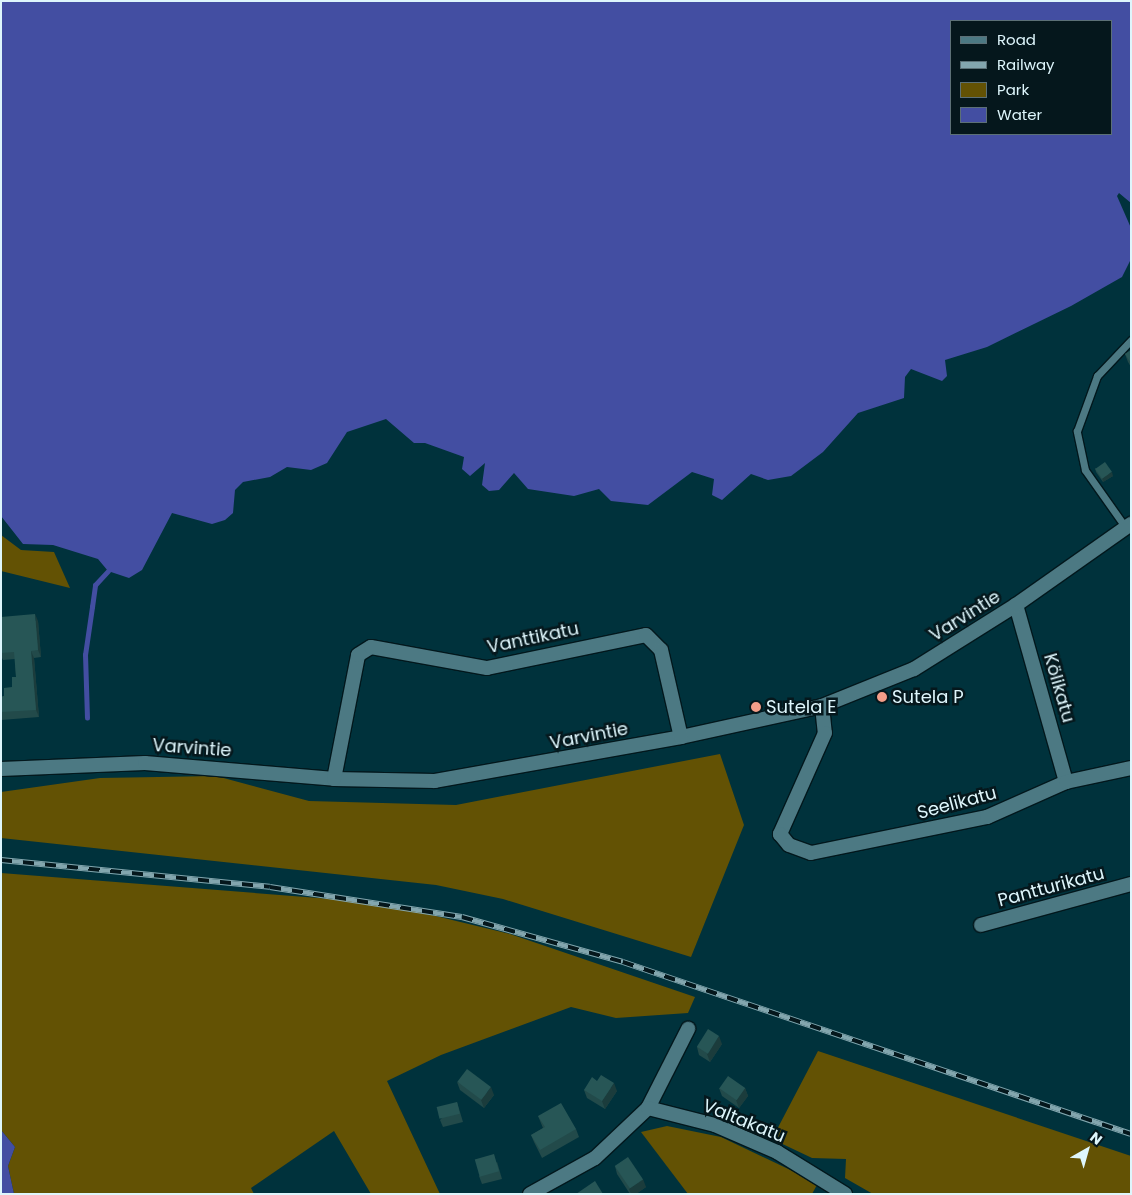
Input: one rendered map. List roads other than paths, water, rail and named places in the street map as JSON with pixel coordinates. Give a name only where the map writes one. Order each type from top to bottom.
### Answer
[{"type":"street","name":"Varvintie","points":[[1,769],[145,763],[334,779],[476,777],[681,737],[822,706],[914,669],[1016,606],[1128,526]]},
{"type":"street","name":"Kölikatu","points":[[1016,606],[1066,782]]},
{"type":"street","name":"Vanttikatu","points":[[334,779],[358,655],[370,647],[486,668],[646,636],[661,650],[681,737]]},
{"type":"street","name":"Seelikatu","points":[[822,706],[825,733],[780,834],[789,845],[811,853],[835,851],[987,817],[1066,782],[1131,768]]},
{"type":"street","name":"Pantturikatu","points":[[981,926],[1131,884]]},
{"type":"street","points":[[530,1194],[595,1158],[648,1108],[688,1030]]},
{"type":"street","name":"Valtakatu","points":[[648,1108],[715,1125],[777,1152],[845,1194]]},
{"type":"lane","points":[[1128,526],[1085,470],[1077,432],[1097,376],[1131,340]]},
{"type":"water","points":[[1,1],[1131,1],[1131,203],[1119,193],[1117,196],[1131,228],[1131,259],[1122,277],[1071,306],[987,347],[945,360],[947,376],[942,381],[911,369],[905,377],[904,398],[858,413],[823,452],[791,476],[768,480],[751,474],[722,500],[712,495],[714,479],[692,472],[648,505],[611,501],[599,489],[574,496],[528,489],[514,473],[499,490],[489,491],[482,485],[485,463],[470,476],[462,469],[464,457],[425,443],[414,443],[386,419],[347,432],[327,463],[311,470],[287,467],[270,477],[243,482],[235,490],[233,513],[225,520],[212,524],[172,513],[142,570],[129,578],[108,571],[98,559],[53,545],[23,544],[1,516]]},
{"type":"water","points":[[1,1130],[15,1147],[8,1166],[14,1194],[1,1194]]},
{"type":"waterway","points":[[87,718],[85,655],[95,585],[108,571]]},
{"type":"railway","points":[[1,860],[270,887],[462,917],[623,962],[1131,1134]]},
{"type":"place","name":"Sutela P","points":[[882,697]]},
{"type":"place","name":"Sutela E","points":[[756,707]]}]
